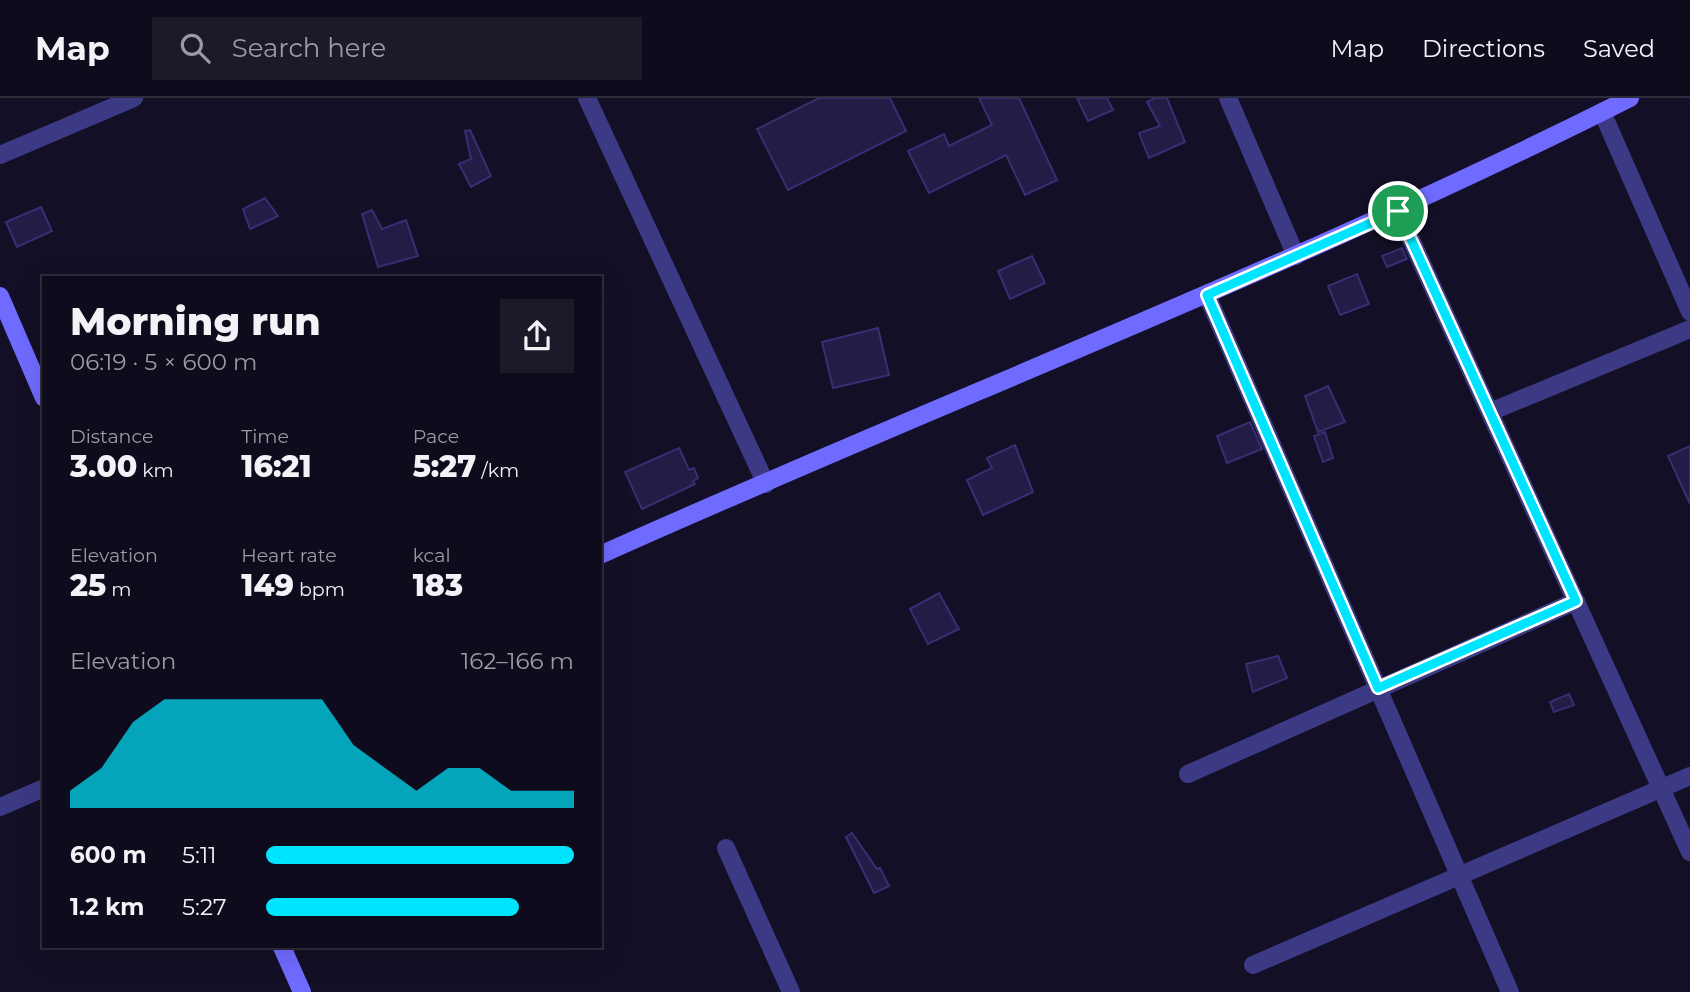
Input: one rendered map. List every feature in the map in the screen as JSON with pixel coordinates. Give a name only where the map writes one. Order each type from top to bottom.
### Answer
[{"type":"street","points":[[0,155],[134,98]]},
{"type":"street","points":[[587,98],[766,484]]},
{"type":"street","points":[[1228,98],[1296,256]]},
{"type":"street","points":[[602,554],[1398,211],[1630,98]]},
{"type":"street","points":[[1602,112],[1690,312]]},
{"type":"street","points":[[1398,211],[1690,852]]},
{"type":"street","points":[[1207,295],[1510,992]]},
{"type":"street","points":[[0,296],[42,393]]},
{"type":"street","points":[[1490,412],[1690,329]]},
{"type":"street","points":[[1188,774],[1576,601]]},
{"type":"street","points":[[1253,965],[1690,776]]},
{"type":"street","points":[[0,807],[42,789]]},
{"type":"street","points":[[726,848],[791,992]]},
{"type":"street","points":[[282,948],[302,992]]},
{"type":"building","points":[[819,98],[890,98],[906,131],[788,190],[757,129]]},
{"type":"building","points":[[979,98],[1019,98],[1057,180],[1025,195],[1006,155],[929,193],[908,151],[944,134],[949,146],[992,125]]},
{"type":"building","points":[[1077,98],[1107,98],[1113,110],[1088,121]]},
{"type":"building","points":[[1155,98],[1167,98],[1185,142],[1149,158],[1139,133],[1160,126],[1147,102]]},
{"type":"building","points":[[470,130],[491,176],[471,187],[459,164],[471,159],[465,131]]},
{"type":"building","points":[[265,198],[278,216],[250,229],[243,209]]},
{"type":"building","points":[[41,207],[52,231],[17,247],[6,222]]},
{"type":"building","points":[[372,210],[382,229],[406,220],[418,256],[378,267],[362,214]]},
{"type":"building","points":[[1402,248],[1407,259],[1387,267],[1382,256]]},
{"type":"building","points":[[1032,256],[1045,283],[1010,299],[998,271]]},
{"type":"building","points":[[1357,274],[1369,304],[1340,315],[1328,286]]},
{"type":"building","points":[[878,328],[889,375],[833,388],[822,342]]},
{"type":"building","points":[[1328,386],[1345,422],[1318,432],[1305,396]]},
{"type":"building","points":[[1250,422],[1262,449],[1227,463],[1217,436]]},
{"type":"building","points":[[1325,432],[1333,458],[1323,462],[1314,436]]},
{"type":"building","points":[[1015,445],[1033,492],[983,515],[967,480],[992,468],[987,458]]},
{"type":"building","points":[[1690,446],[1690,504],[1668,456]]},
{"type":"building","points":[[679,448],[689,470],[694,468],[698,478],[693,481],[695,484],[642,509],[625,472]]},
{"type":"building","points":[[939,593],[959,629],[928,644],[910,609]]},
{"type":"building","points":[[1278,656],[1287,678],[1253,692],[1246,664]]},
{"type":"building","points":[[1569,694],[1574,705],[1554,712],[1550,702]]},
{"type":"building","points":[[852,833],[877,869],[880,868],[889,886],[874,893],[846,837]]},
{"type":"route","points":[[1398,211],[1576,601],[1378,688],[1207,295],[1398,211]]}]
